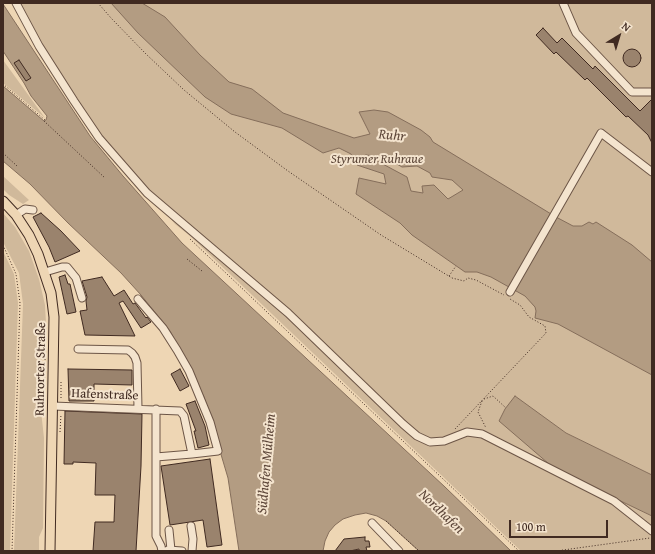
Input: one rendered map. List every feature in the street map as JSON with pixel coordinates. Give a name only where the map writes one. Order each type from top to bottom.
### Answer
[{"type":"main road","name":"Ruhrorter Straße","points":[[3,201],[16,215],[29,236],[45,272],[51,293],[54,317],[48,406],[50,551]]},
{"type":"street","points":[[16,3],[39,46],[99,138],[147,193],[288,313],[417,436],[430,442],[444,441],[467,432],[482,434],[614,501],[652,531]]},
{"type":"street","points":[[563,3],[576,33],[632,92],[652,92]]},
{"type":"street","points":[[510,292],[601,133],[652,172]]},
{"type":"street","points":[[16,215],[25,209],[33,210]]},
{"type":"street","points":[[45,272],[67,267],[76,278],[82,298]]},
{"type":"street","points":[[138,299],[163,328],[189,371],[210,422],[218,451],[156,457]]},
{"type":"street","points":[[78,349],[128,350],[132,353],[135,357],[137,369],[138,408]]},
{"type":"street","name":"Hafenstraße","points":[[48,406],[176,410],[183,413],[192,454]]},
{"type":"street","name":"Hafenstraße","points":[[156,409],[156,536],[162,550]]},
{"type":"street","points":[[372,523],[399,551]]},
{"type":"street","points":[[191,526],[193,539],[192,551]]},
{"type":"street","points":[[168,530],[171,550]]},
{"type":"street","points":[[162,550],[182,551]]},
{"type":"path","points":[[98,3],[146,54],[184,90],[235,132],[288,171],[381,234],[452,278],[464,281],[468,278],[476,280],[520,304],[529,317],[545,326],[546,332],[454,430]]},
{"type":"path","points":[[3,84],[45,120],[105,178]]},
{"type":"path","points":[[3,154],[17,166]]},
{"type":"path","points":[[189,238],[519,551]]},
{"type":"path","points":[[3,245],[16,274],[20,303],[12,551]]},
{"type":"path","points":[[187,259],[202,271]]},
{"type":"path","points":[[449,276],[456,266]]},
{"type":"path","points":[[45,357],[48,406]]},
{"type":"path","points":[[483,399],[492,396],[506,408]]},
{"type":"path","points":[[483,399],[478,412],[492,439]]},
{"type":"path","points":[[386,521],[419,551]]},
{"type":"path","points":[[556,551],[652,538]]},
{"type":"green space","name":"Styrumer Ruhraue","points":[[19,3],[652,3],[652,475],[566,433],[515,397],[556,470],[652,516],[652,551],[521,551],[190,236],[175,224],[160,206],[286,313],[403,422],[290,310],[146,189],[101,137],[40,44]]},
{"type":"green space","points":[[3,60],[45,118],[3,83]]},
{"type":"green space","points":[[3,176],[29,200],[23,204],[9,195],[3,189]]},
{"type":"green space","points":[[3,213],[15,227],[29,251],[39,279],[45,305],[46,324],[42,352],[40,402],[44,438],[43,528],[39,537],[39,551],[14,551],[23,304],[19,273],[3,242]]},
{"type":"green space","points":[[3,251],[14,274],[18,303],[10,551],[3,551]]},
{"type":"water","name":"Ruhr","points":[[111,3],[142,3],[165,17],[200,55],[229,82],[252,89],[283,113],[354,138],[370,134],[359,112],[374,110],[388,112],[421,130],[430,137],[433,142],[556,217],[573,226],[582,226],[589,222],[593,224],[596,222],[632,245],[652,262],[652,375],[558,324],[535,318],[535,307],[525,296],[491,277],[477,272],[465,272],[412,235],[400,223],[356,194],[359,178],[386,184],[384,174],[357,165],[351,154],[339,148],[323,153],[282,128],[231,114],[205,97],[138,33]],"holes":[[[366,155],[385,157],[402,167],[417,166],[430,173],[432,177],[452,180],[463,190],[448,199],[434,185],[422,186],[423,193],[411,191],[407,177]]]},
{"type":"water","points":[[3,4],[90,136],[182,243],[445,487],[511,551],[419,551],[386,521],[377,516],[366,513],[343,519],[335,525],[329,532],[323,551],[239,551],[228,478],[204,397],[170,331],[121,273],[68,223],[30,184],[3,161],[3,86],[44,121],[46,120],[47,116],[31,96],[3,51]]},
{"type":"water","points":[[515,396],[566,433],[652,475],[652,516],[556,470],[499,421],[505,409]]},
{"type":"building","points":[[543,28],[557,43],[562,38],[593,69],[595,66],[640,111],[652,99],[652,143],[648,135],[628,116],[626,117],[587,78],[585,80],[556,52],[554,54],[536,35]]},
{"type":"building","points":[[632,49],[638,52],[641,58],[638,64],[632,67],[626,64],[623,58],[626,52]]},
{"type":"building","points":[[19,60],[31,78],[26,81],[14,63]]},
{"type":"building","points":[[41,213],[80,251],[55,262],[33,217]]},
{"type":"building","points":[[65,275],[68,284],[70,284],[76,312],[67,314],[59,277]]},
{"type":"building","points":[[102,277],[114,296],[124,290],[133,304],[135,303],[146,318],[147,317],[151,322],[141,328],[123,301],[119,303],[135,336],[85,335],[80,311],[87,310],[87,297],[82,281]]},
{"type":"building","points":[[68,369],[132,370],[132,385],[94,384],[94,401],[69,401]]},
{"type":"building","points":[[180,369],[189,386],[180,391],[171,374]]},
{"type":"building","points":[[195,401],[205,426],[209,445],[198,448],[194,431],[196,431],[186,404]]},
{"type":"building","points":[[65,411],[142,414],[141,466],[136,551],[93,551],[95,522],[114,522],[115,495],[95,495],[96,463],[73,462],[73,464],[64,464]]},
{"type":"building","points":[[210,459],[222,545],[207,547],[203,520],[170,525],[161,466]]},
{"type":"building","points":[[365,537],[365,541],[369,541],[370,547],[366,547],[367,551],[359,551],[359,549],[350,551],[335,551],[344,539]]},
{"type":"water label","name":"Südhafen Mülheim","points":[[267,464]]},
{"type":"water label","name":"Nordhafen","points":[[441,512]]}]
